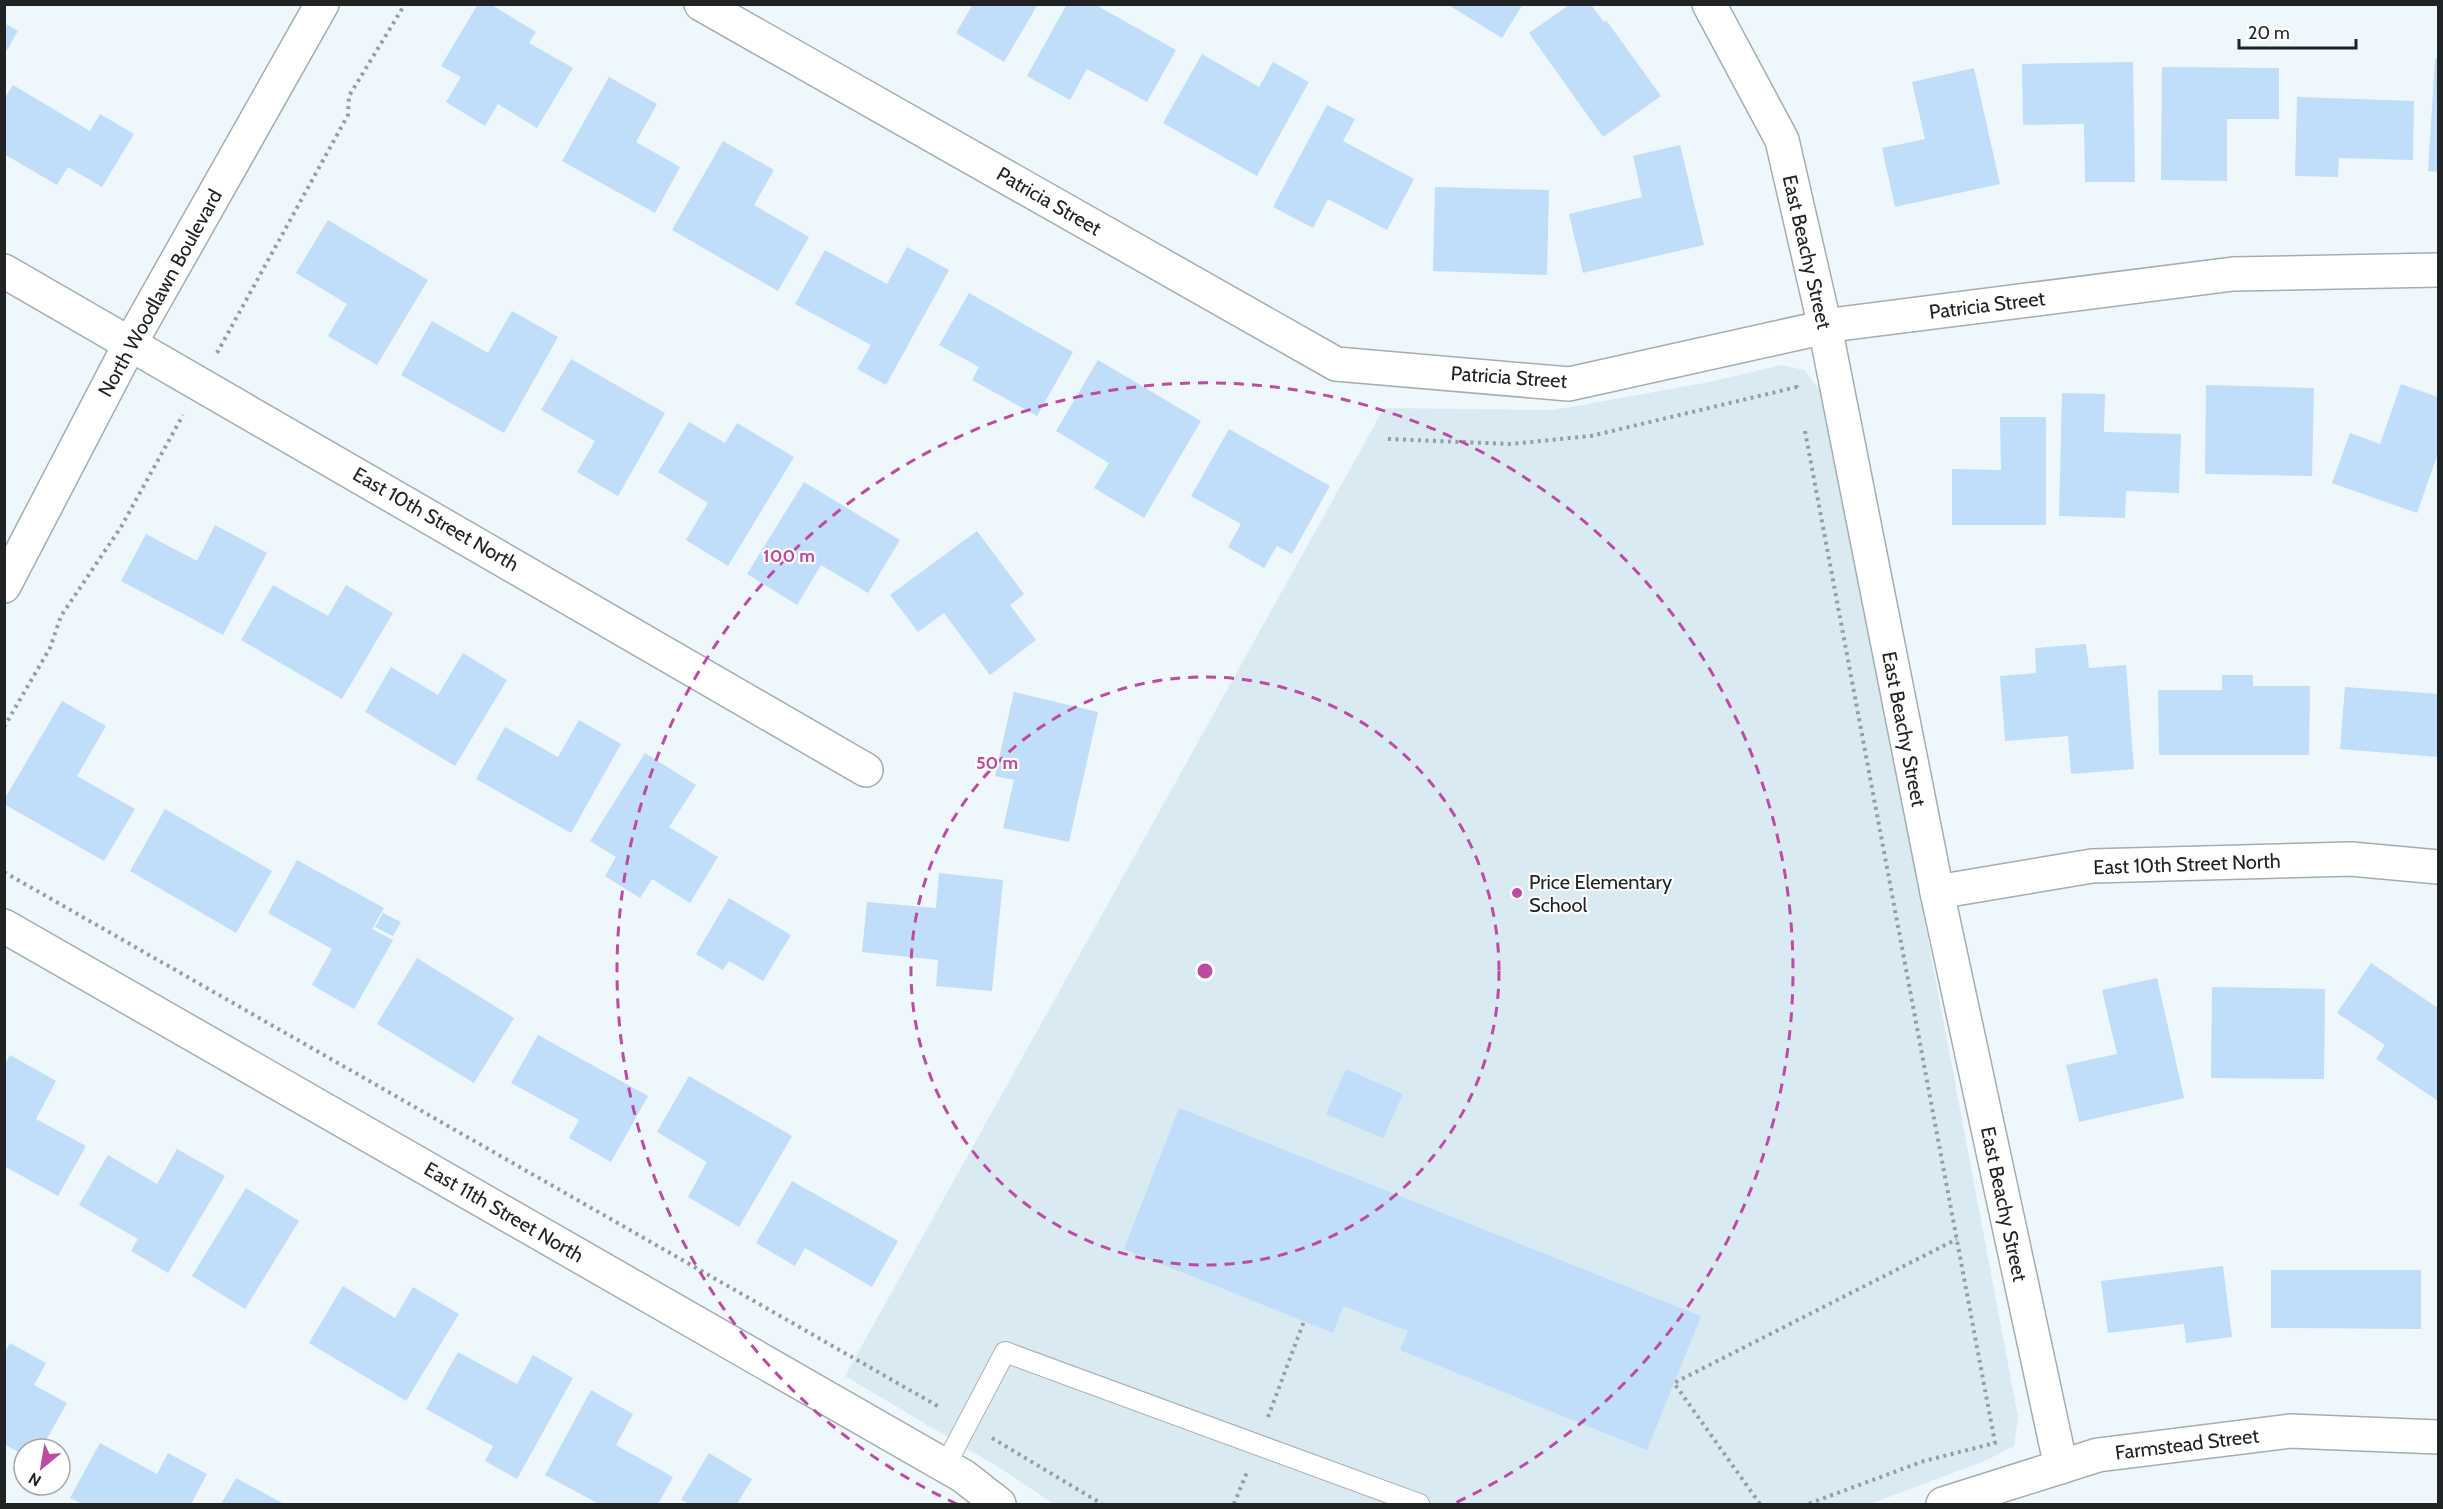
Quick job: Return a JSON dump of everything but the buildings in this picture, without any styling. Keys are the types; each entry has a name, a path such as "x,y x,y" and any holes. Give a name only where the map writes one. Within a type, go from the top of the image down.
{"street":[{"name":"North Woodlawn Boulevard","path":"4,586 131,342 322,4"},
{"name":"Patricia Street","path":"701,4 1336,364 1569,384 1825,327 2233,274 2439,270"},
{"name":"East Beachy Street","path":"1709,4 1782,140 1825,327 1936,892 2061,1467"},
{"name":"East 10th Street North","path":"4,271 131,342 866,770"},
{"name":"East 10th Street North","path":"1936,892 2092,866 2351,858 2439,867"},
{"name":"East 11th Street North","path":"4,926 963,1476 999,1504"},
{"name":"Farmstead Street","path":"1943,1504 2098,1455 2290,1431 2439,1437"}],"lane":[{"path":"945,1466 1005,1352 1419,1504"}],"path":[{"path":"1388,439 1510,444 1580,437 1797,387 1799,399"},
{"path":"1803,422 1995,1443 1924,1461 1808,1504"},
{"path":"4,872 967,1424 1102,1504"},
{"path":"1760,1504 1674,1383 1957,1239"},
{"path":"1234,1504 1304,1321"}],"shaded area":[{"name":"Price Elementary School","path":"1781,365 1804,370 1826,398 2018,1417 2014,1446 1987,1460 1870,1504 1054,1504 1000,1468 845,1376 1384,408 1553,410 1710,382"}],"place":[{"name":"Price Elementary School","path":"1517,893"}]}
